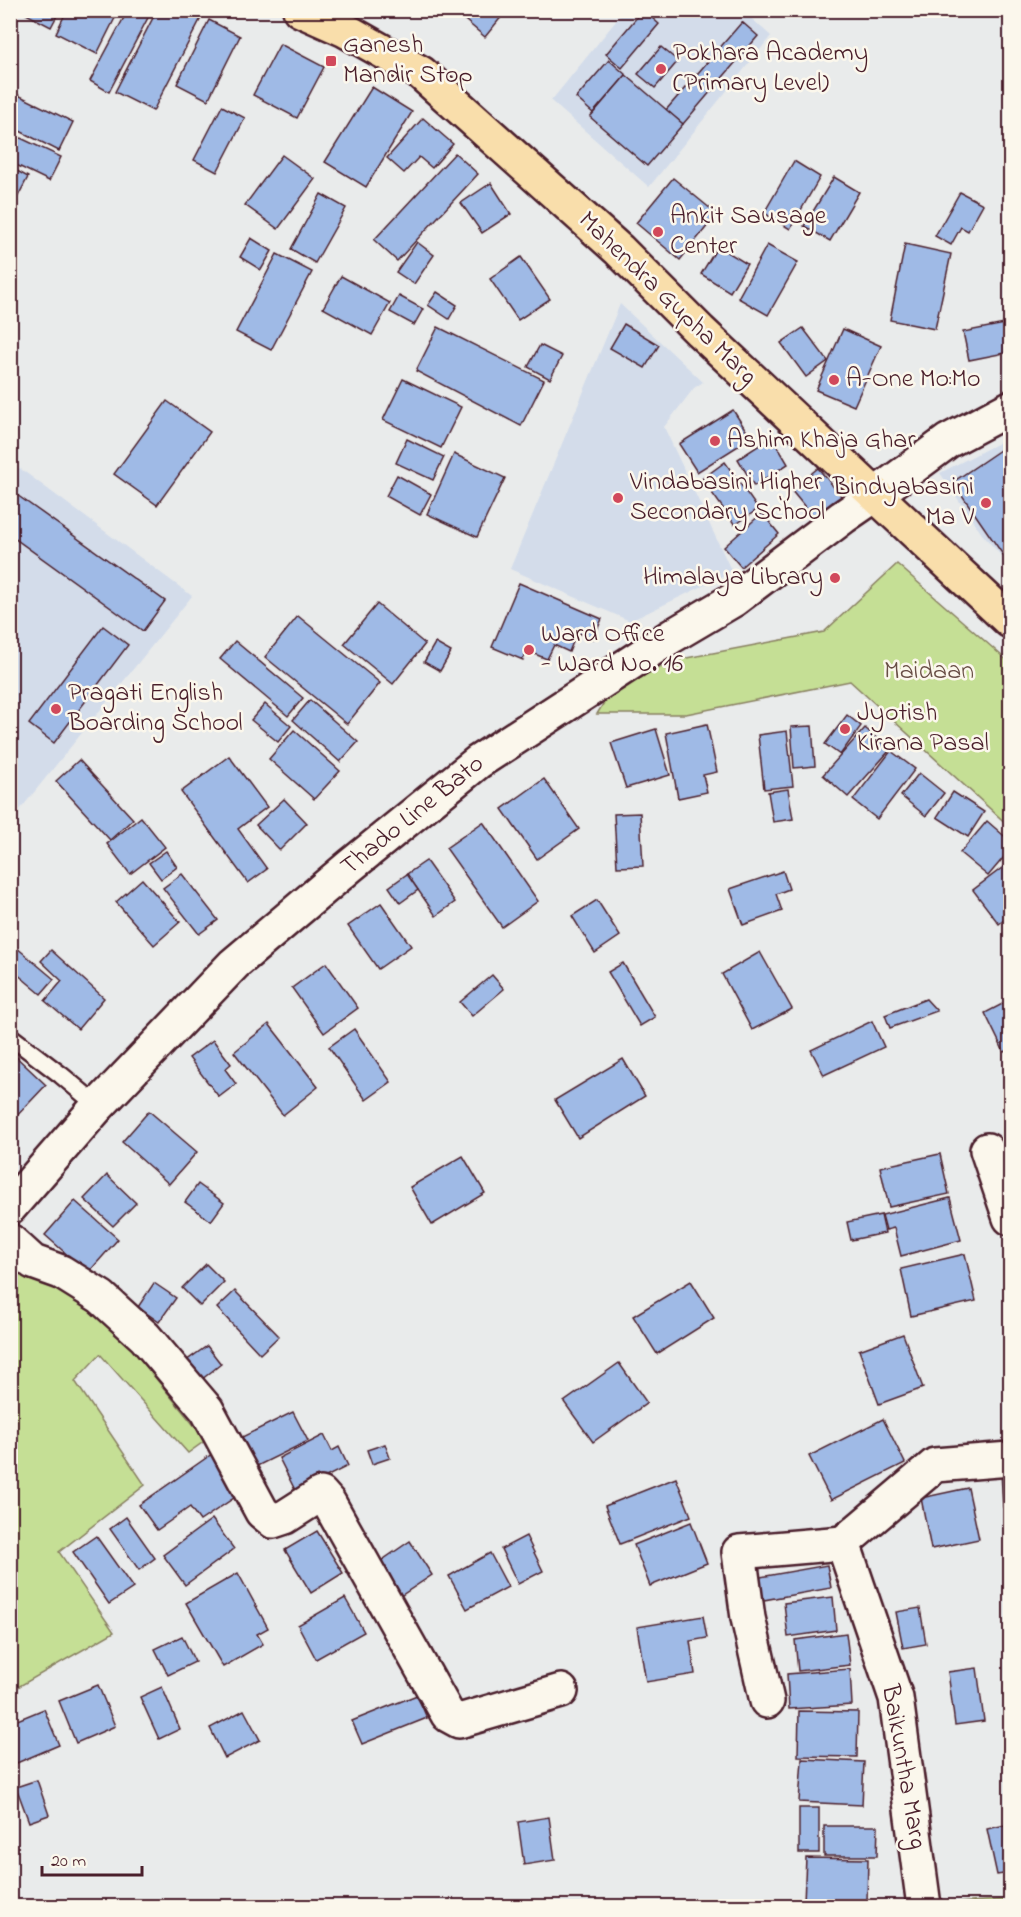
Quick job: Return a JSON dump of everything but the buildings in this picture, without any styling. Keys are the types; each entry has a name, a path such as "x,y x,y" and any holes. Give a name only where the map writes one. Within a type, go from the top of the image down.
{"main road":[{"name":"Mahendra Gupha Marg","path":"300,10 346,20 421,73 620,250 700,331 1011,621"}],"street":[{"name":"Thado Line Bato","path":"10,1207 98,1106 234,964 478,762 662,642 734,600 948,441 1011,408"},
{"path":"987,1150 1011,1218"},
{"path":"10,1240 33,1262 61,1272 101,1298 145,1337 207,1410 262,1512 268,1517 273,1521 285,1517 321,1494 329,1503 448,1715 459,1721 561,1691"},
{"path":"767,1701 748,1618 739,1552 843,1543 934,1465 1011,1459"},
{"name":"Baikuntha Marg","path":"843,1543 896,1698 924,1906"}],"lane":[{"path":"10,1036 98,1106"}],"shaded area":[{"name":"Pokhara Academy (Primary Level)","path":"624,11 743,11 771,36 649,187 551,101"},
{"name":"Vindabasini Higher Secondary School","path":"620,304 703,382 694,388 664,427 732,572 630,621 510,569"},
{"name":"Bindyabasini Ma V","path":"1010,437 1010,566 982,534 940,473"},
{"name":"Pragati English Boarding School","path":"10,461 192,596 11,821 10,821"}],"green space":[{"name":"Maidaan","path":"897,564 1010,663 1010,827 850,681 686,714 597,714 611,691 676,660 824,632"},
{"path":"11,1254 114,1327 206,1440 188,1453 100,1354 75,1381 145,1485 59,1552 114,1632 11,1691"},
{"path":"1010,1899 1010,1906 959,1906 958,1903"}],"place":[{"name":"Ganesh Mandir Stop","path":"331,61"},
{"name":"Pokhara Academy (Primary Level)","path":"661,69"},
{"name":"Ankit Sausage Center","path":"658,232"},
{"name":"A-One Mo:Mo","path":"834,380"},
{"name":"Ashim Khaja Ghar","path":"715,441"},
{"name":"Vindabasini Higher Secondary School","path":"618,498"},
{"name":"Bindyabasini Ma V","path":"986,503"},
{"name":"Himalaya Library","path":"835,578"},
{"name":"Ward Office - Ward No. 16","path":"529,650"},
{"name":"Pragati English Boarding School","path":"56,709"},
{"name":"Jyotish Kirana Pasal","path":"845,729"}]}
